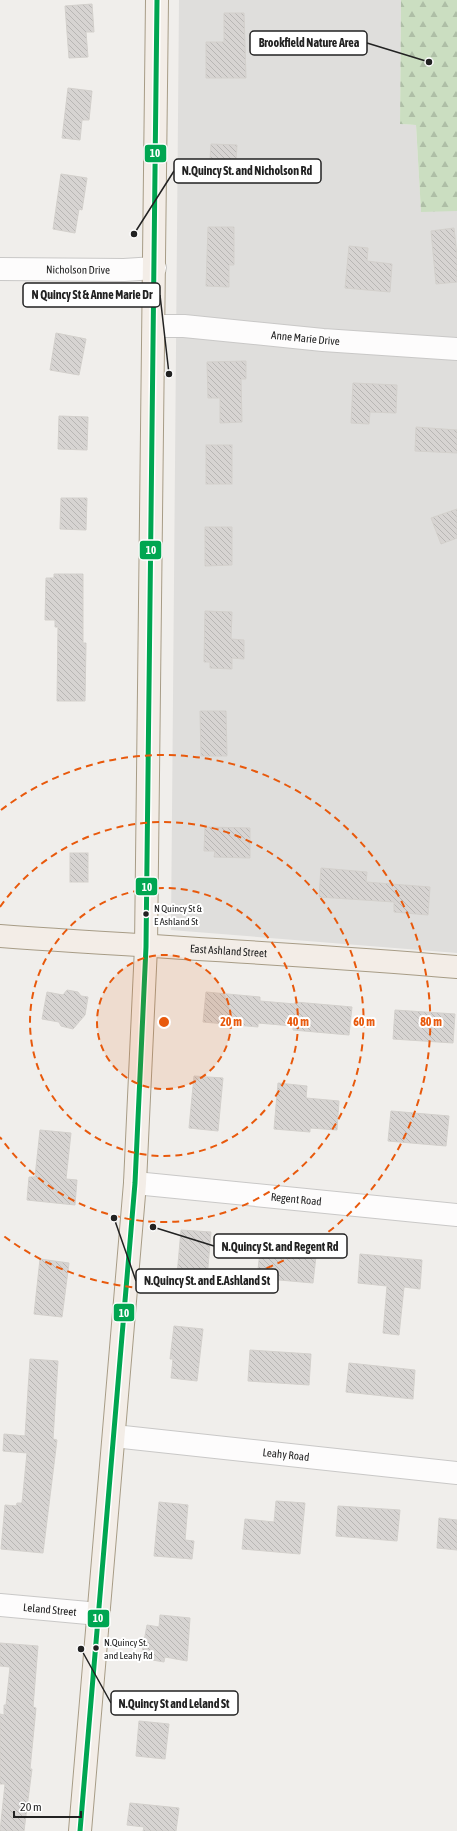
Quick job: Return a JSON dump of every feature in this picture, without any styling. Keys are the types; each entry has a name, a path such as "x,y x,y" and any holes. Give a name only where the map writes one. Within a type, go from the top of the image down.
{"main road":[{"path":"80,1831 135,1183 146,947 157,0"},
{"name":"East Ashland Street","path":"0,936 146,947 321,956 457,967"}],"street":[{"name":"Nicholson Drive","path":"0,268 124,270 155,268"},
{"name":"Anne Marie Drive","path":"154,326 184,326 323,340 457,349"},
{"name":"Regent Road","path":"135,1183 457,1215"},
{"name":"Leahy Road","path":"114,1436 457,1473"},
{"name":"Leland Street","path":"0,1605 99,1614"}],"shaded area":[{"path":"179,0 401,0 400,124 416,125 421,211 457,211 457,953 171,930"}],"green space":[{"path":"401,0 457,0 457,211 421,212 416,125 400,124"}],"building":[{"path":"92,4 94,32 86,32 88,57 69,58 65,6"},
{"path":"224,13 244,13 246,78 206,78 206,42 224,42"},
{"path":"68,88 92,91 89,120 82,120 80,140 62,138"},
{"path":"211,144 237,145 235,176 209,175"},
{"path":"61,174 87,178 82,210 79,209 75,233 53,229"},
{"path":"208,227 234,227 234,265 229,265 229,287 206,286"},
{"path":"454,228 457,256 457,282 436,284 431,231"},
{"path":"349,246 368,248 367,261 392,264 390,292 345,288"},
{"path":"56,333 86,339 79,375 50,370"},
{"path":"246,361 246,379 241,379 242,422 220,423 220,398 208,398 207,362"},
{"path":"353,383 397,385 396,413 370,412 369,424 351,423"},
{"path":"59,416 88,417 87,450 58,449"},
{"path":"416,427 457,430 457,453 415,451"},
{"path":"206,445 232,445 232,484 206,484"},
{"path":"61,498 87,498 86,530 60,529"},
{"path":"457,509 457,538 441,544 431,518"},
{"path":"205,527 232,527 232,565 205,566"},
{"path":"54,574 83,574 83,643 86,643 85,701 57,701 58,627 55,627 55,620 45,620 46,578 54,578"},
{"path":"205,611 232,612 231,639 244,640 244,659 232,658 232,669 210,668 210,662 204,662"},
{"path":"200,711 226,711 227,756 201,756"},
{"path":"205,827 250,828 250,858 214,857 215,851 204,851"},
{"path":"70,853 88,853 88,882 70,882"},
{"path":"321,868 367,872 366,882 430,887 428,915 394,912 394,902 319,897"},
{"path":"67,990 78,992 81,996 88,997 85,1015 73,1029 61,1026 59,1022 42,1019 47,992 63,995"},
{"path":"206,992 260,997 260,1001 295,1004 295,1002 352,1007 349,1035 293,1030 293,1026 258,1023 258,1027 203,1022"},
{"path":"395,1010 455,1014 453,1043 393,1039"},
{"path":"194,1076 223,1078 218,1131 189,1128"},
{"path":"278,1083 307,1086 306,1098 339,1101 337,1130 310,1128 310,1132 274,1129"},
{"path":"391,1111 449,1116 446,1146 388,1141"},
{"path":"40,1130 71,1133 66,1179 77,1180 75,1205 27,1200 29,1177 35,1177"},
{"path":"181,1230 211,1232 206,1290 176,1287"},
{"path":"261,1243 283,1246 282,1253 316,1256 313,1283 257,1278"},
{"path":"360,1254 422,1260 420,1289 404,1287 399,1335 383,1333 387,1286 358,1283"},
{"path":"40,1259 69,1263 62,1317 34,1314"},
{"path":"174,1326 203,1329 197,1381 171,1378 173,1359 170,1359"},
{"path":"250,1350 311,1354 309,1385 248,1381"},
{"path":"30,1359 58,1361 53,1439 57,1440 43,1553 1,1549 5,1505 16,1506 17,1503 22,1503 27,1453 3,1451 4,1434 25,1436"},
{"path":"349,1363 415,1370 413,1399 346,1392"},
{"path":"276,1501 305,1503 300,1554 242,1549 245,1519 274,1522"},
{"path":"159,1502 188,1505 185,1540 194,1541 192,1559 154,1556"},
{"path":"338,1506 400,1510 397,1541 336,1536"},
{"path":"439,1518 457,1520 457,1550 437,1548"},
{"path":"160,1615 190,1618 187,1661 165,1657 164,1662 141,1658 147,1625 159,1627"},
{"path":"0,1643 38,1646 33,1707 36,1708 30,1769 32,1769 24,1831 0,1831 5,1784 0,1784 0,1714 4,1715 4,1705 6,1705 10,1667 0,1666"},
{"path":"139,1721 169,1724 165,1759 136,1756"},
{"path":"130,1803 179,1808 176,1831 143,1831 144,1827 127,1825"}],"transit line":[{"name":"10","path":"80,1831 135,1183 146,947 157,0"}],"place":[{"name":"Brookfield Nature Area","path":"429,62"},
{"name":"N.Quincy St. and Nicholson Rd","path":"134,234"},
{"name":"N Quincy St & Anne Marie Dr","path":"169,374"},
{"name":"N Quincy St & E Ashland St","path":"146,914"},
{"name":"N.Quincy St. and E.Ashland St","path":"114,1218"},
{"name":"N.Quincy St. and Regent Rd","path":"153,1227"},
{"name":"N.Quincy St. and Leahy Rd","path":"96,1648"},
{"name":"N.Quincy St and Leland St","path":"81,1649"}]}
